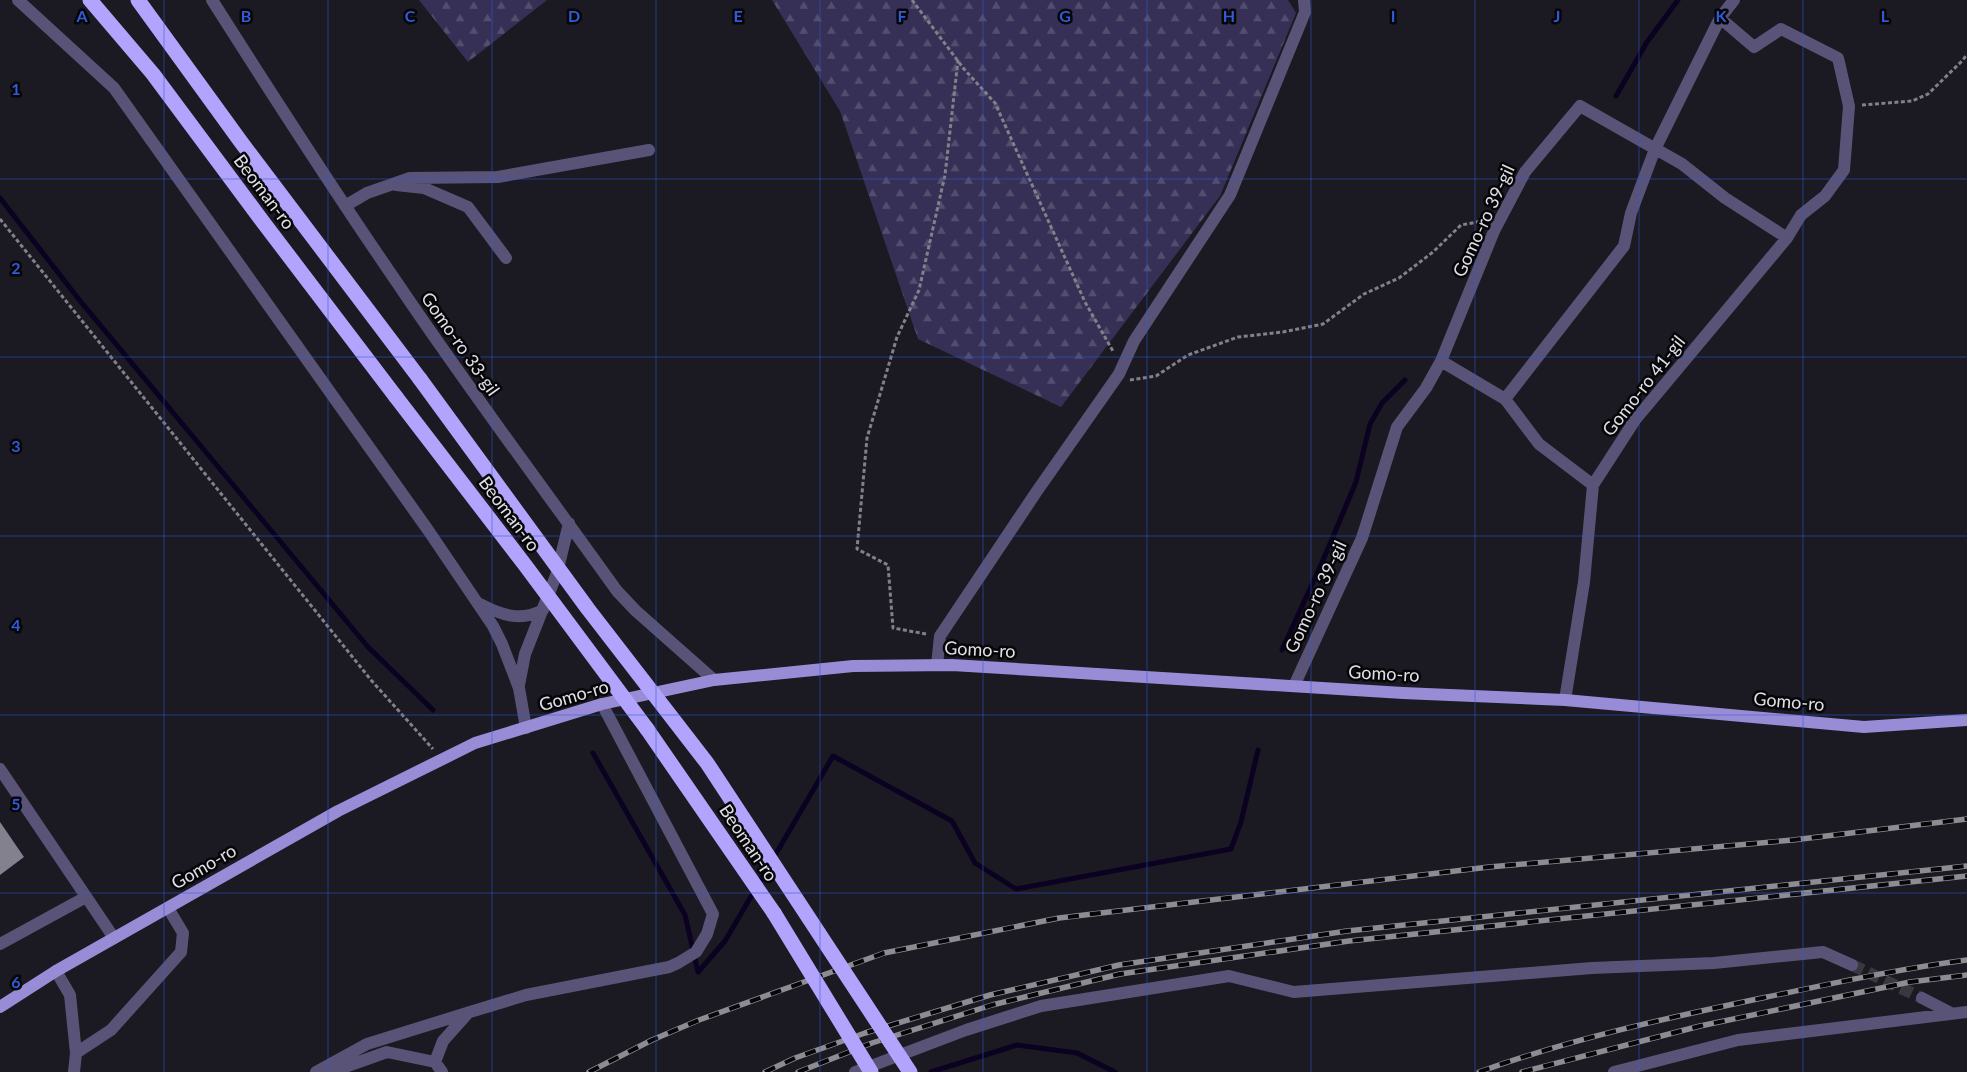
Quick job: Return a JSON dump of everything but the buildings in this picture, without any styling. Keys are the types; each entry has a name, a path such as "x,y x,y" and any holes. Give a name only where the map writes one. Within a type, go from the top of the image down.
{"highway":[{"name":"Beoman-ro","path":"90,0 153,74 262,222 525,565 658,745 774,913 871,1072"},
{"name":"Beoman-ro","path":"138,0 241,142 420,379 468,448 582,601 707,763 910,1072"}],"main road":[{"name":"Gomo-ro","path":"0,1006 56,971 338,811 475,743 602,704 714,680 853,666 937,665 1565,700 1864,727 1967,720"}],"street":[{"path":"18,0 114,88 428,530 493,626 502,644 519,688 526,728"},
{"name":"Gomo-ro 33-gil","path":"212,0 345,206 484,407 617,591 636,611 714,680"},
{"path":"937,665 940,636 1122,368 1134,341 1230,195 1305,12 1304,0"},
{"path":"1505,399 1624,246 1631,213 1655,149 1720,18 1734,0"},
{"path":"1720,18 1754,47 1780,29 1838,58 1849,106"},
{"name":"Gomo-ro 39-gil","path":"1294,686 1362,538 1397,427 1426,388 1441,361 1494,231 1525,172 1580,106 1655,149"},
{"name":"Gomo-ro 41-gil","path":"1565,700 1584,582 1593,484 1635,420 1788,238 1801,214 1824,196 1844,170 1849,106"},
{"path":"1655,149 1682,164 1725,198 1788,238"},
{"path":"345,206 367,193 410,178 498,177 649,150"},
{"path":"390,185 424,188 468,207 506,258"},
{"path":"1441,361 1505,399 1539,444 1593,484"},
{"path":"519,688 525,654 557,573 568,523"},
{"path":"478,603 498,613 516,617 534,615 543,610"},
{"path":"316,1072 367,1044 526,995 669,966 696,952 707,934 713,914 602,704"},
{"path":"0,769 114,938"},
{"path":"0,944 86,897"},
{"path":"76,1053 110,1030 181,952 183,933 168,908"},
{"path":"855,1072 966,1030 1041,1006 1229,976 1294,992 1592,968 1714,963 1823,952 1852,965"},
{"path":"56,971 70,995 76,1053 74,1072"},
{"path":"1922,998 1951,1013"},
{"path":"331,1072 387,1052 438,1067 443,1041 470,1012"},
{"path":"1614,1072 1738,1040 1967,1012"}],"path":[{"path":"912,0 995,104 1086,302 1122,368 1124,381 1156,376 1188,356 1238,337 1282,332 1323,324 1364,294 1399,278 1433,252 1461,225 1483,221 1494,231"},
{"path":"1849,106 1912,101 1928,94 1967,54"},
{"path":"940,636 893,628 888,566 857,549 866,438 897,337 919,290 945,175 958,60"},
{"path":"1963,60 1967,64"},
{"path":"0,219 371,680 442,760"}],"green space":[{"path":"419,0 547,0 468,62"},
{"path":"772,0 1288,0 1296,13 1220,196 1061,407 918,339 840,111"}],"waterway":[{"path":"1616,96 1647,42 1678,0"},
{"path":"0,198 81,302 368,647 433,710"},
{"path":"1282,650 1356,482 1370,424 1382,403 1405,380"},
{"path":"698,972 725,941 833,756 952,821 975,863 1016,889 1231,849 1241,822 1258,750"},
{"path":"593,753 685,915 698,972"},
{"path":"931,1072 1017,1045 1077,1053 1115,1072"}],"tunnel":[{"path":"1852,965 1922,998"}],"railway":[{"path":"589,1072 652,1040 699,1020 884,953 1059,918 1489,867 1793,840 1967,819"},
{"path":"765,1072 795,1058 865,1033 990,995 1119,965 1347,931 1967,866"},
{"path":"798,1072 872,1043 992,1005 1120,974 1349,941 1967,876"},
{"path":"1479,1072 1583,1039 1655,1022 1864,977 1967,960"},
{"path":"1522,1072 1700,1026 1910,982 1967,975"}]}
